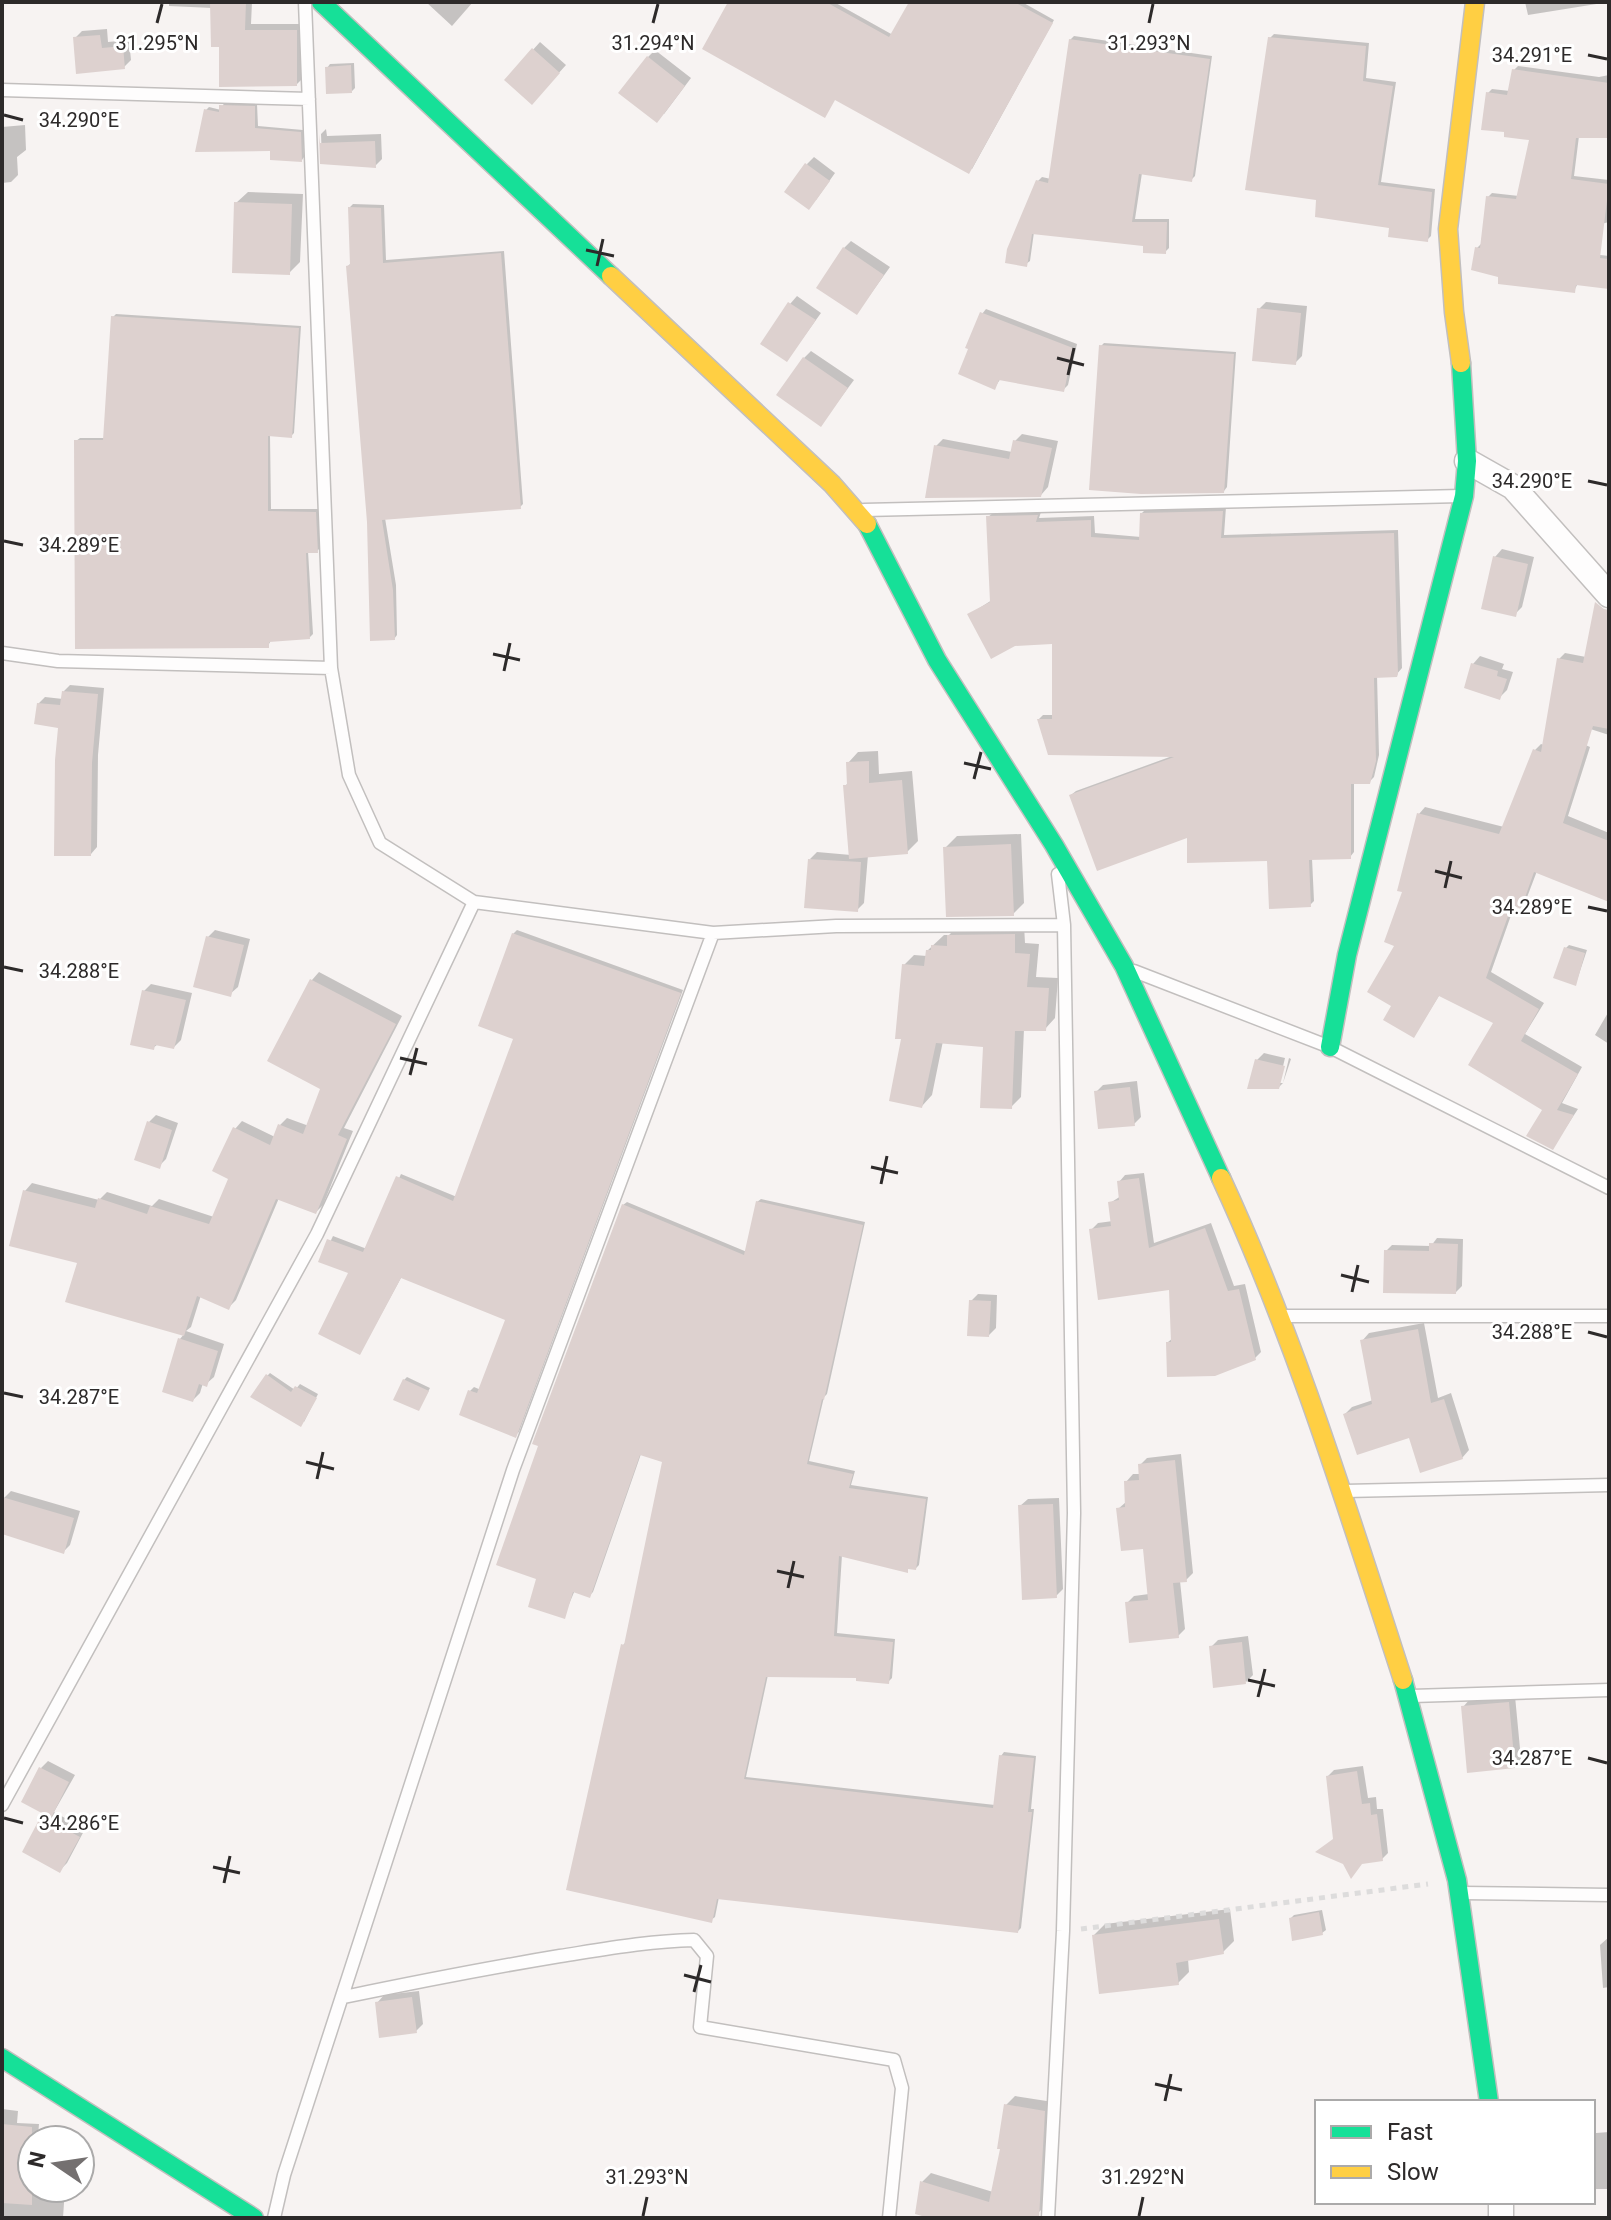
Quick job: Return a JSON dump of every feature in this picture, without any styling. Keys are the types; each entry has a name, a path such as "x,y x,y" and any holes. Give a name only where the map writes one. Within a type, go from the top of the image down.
{"street":[{"path":"321,2 832,484 870,527 937,660 1054,845 1124,966 1249,1238 1315,1409 1409,1697 1458,1887 1489,2100"},
{"path":"1330,1047 1347,955 1464,496 1467,461 1463,375 1454,312 1448,229 1475,2"},
{"path":"1467,461 1513,487 1609,595"},
{"path":"2,2058 225,2209 254,2218"}],"lane":[{"path":"305,2 331,668 349,775 380,843 474,902 713,933 836,926 1064,925"},
{"path":"2,90 309,99"},
{"path":"855,510 1464,496"},
{"path":"2,653 58,661 331,668"},
{"path":"1048,2218 1063,1931 1074,1513 1064,925 1054,845"},
{"path":"2,1805 317,1234 474,902"},
{"path":"274,2218 284,2175 513,1470 713,933"},
{"path":"1124,966 1330,1047 1609,1188"},
{"path":"1279,1316 1609,1316"},
{"path":"1342,1491 1609,1485"},
{"path":"1409,1697 1609,1690"},
{"path":"1458,1887 1609,1895"},
{"path":"344,1997 479,1969 662,1941 694,1940 707,1956 700,2027 894,2060 902,2088 889,2218"}],"path":[{"path":"1063,1931 1458,1887"}],"building":[{"path":"210,2 246,2 245,30 297,30 297,86 219,87 219,47 211,47"},
{"path":"728,2 826,2 889,37 909,2 1014,2 1053,23 969,174 835,100 825,118 702,49"},
{"path":"100,35 102,48 123,46 125,69 76,74 73,37"},
{"path":"1268,37 1366,46 1363,81 1393,86 1378,185 1432,192 1428,242 1388,237 1389,228 1315,217 1316,200 1245,190"},
{"path":"1069,39 1210,59 1192,182 1139,174 1132,222 1167,222 1166,254 1143,253 1143,246 1032,234 1027,267 1005,263 1007,249 1036,180 1048,183"},
{"path":"532,48 560,73 532,105 504,80"},
{"path":"647,56 685,86 657,123 618,93"},
{"path":"351,65 352,93 326,94 325,67"},
{"path":"1512,69 1609,83 1609,138 1576,138 1571,179 1609,184 1600,258 1609,259 1609,289 1576,285 1575,293 1498,284 1498,277 1471,270 1475,247 1480,248 1486,196 1516,199 1529,140 1504,137 1504,132 1481,130 1486,92 1507,95"},
{"path":"219,105 255,106 255,128 301,132 302,162 270,160 270,151 195,152 204,109 219,112"},
{"path":"319,134 320,143 375,141 376,168 320,164"},
{"path":"805,163 830,181 809,210 784,192"},
{"path":"234,202 292,204 290,275 232,273"},
{"path":"348,207 381,208 383,263 501,253 521,509 382,520 393,590 395,640 370,641 367,522 346,266 350,265"},
{"path":"843,247 884,275 857,315 816,288"},
{"path":"788,302 816,320 787,362 760,344"},
{"path":"1257,308 1301,313 1296,365 1252,361"},
{"path":"980,312 1073,348 1064,392 999,380 995,390 958,374"},
{"path":"111,316 299,328 292,438 268,436 268,511 316,512 318,553 306,553 310,639 269,642 269,648 75,649 74,440 103,440"},
{"path":"1099,345 1234,354 1224,493 1141,494 1089,490"},
{"path":"803,357 848,388 821,427 776,395"},
{"path":"1013,440 1052,448 1041,497 925,498 934,445 1009,459"},
{"path":"1223,511 1221,538 1394,533 1398,674 1397,677 1374,678 1376,761 1370,784 1351,784 1351,859 1309,860 1311,907 1269,909 1267,861 1187,863 1187,838 1097,871 1069,795 1174,757 1048,755 1037,719 1052,719 1052,644 1015,646 991,659 967,614 990,602 986,516 1038,515 1036,522 1091,520 1091,537 1139,540 1140,513"},
{"path":"1493,556 1528,564 1516,617 1481,609"},
{"path":"1595,602 1609,610 1609,729 1593,726 1563,823 1609,841 1609,902 1534,872 1521,909 1512,905 1486,978 1539,1009 1521,1041 1578,1074 1557,1110 1574,1115 1553,1150 1526,1136 1542,1110 1468,1065 1493,1023 1439,996 1414,1038 1383,1020 1391,1006 1367,992 1394,946 1384,942 1402,892 1397,891 1417,813 1499,834 1533,749 1541,752 1557,658 1583,663"},
{"path":"1471,663 1498,671 1497,676 1507,679 1500,700 1464,688"},
{"path":"62,691 98,694 92,763 91,856 54,856 58,728 34,724 37,703 60,705"},
{"path":"869,761 869,783 902,780 908,854 849,859 843,785 847,785 846,762"},
{"path":"1011,844 1014,916 946,917 943,847"},
{"path":"808,859 861,862 858,912 804,908"},
{"path":"512,933 681,993 516,1438 459,1415 468,1390 477,1393 505,1320 401,1278 360,1355 318,1334 348,1273 318,1262 327,1239 363,1252 396,1176 453,1201 513,1039 478,1026"},
{"path":"1015,934 1015,953 1030,954 1027,987 1049,988 1046,1031 1015,1031 1012,1109 980,1108 983,1047 936,1043 922,1108 889,1101 901,1039 895,1039 902,964 924,966 926,950 931,950 931,945 947,946 947,935"},
{"path":"206,936 244,945 231,997 193,987"},
{"path":"1564,947 1585,953 1576,986 1553,978"},
{"path":"310,979 396,1024 338,1135 347,1139 316,1214 276,1199 229,1310 197,1296 184,1336 65,1302 77,1263 9,1246 23,1190 95,1208 98,1198 147,1214 150,1206 209,1224 228,1179 212,1171 233,1127 270,1145 278,1124 303,1134 320,1089 267,1061"},
{"path":"142,990 186,1000 174,1049 155,1045 154,1050 130,1045"},
{"path":"1255,1059 1285,1066 1279,1089 1247,1089"},
{"path":"1130,1087 1135,1126 1098,1129 1094,1091"},
{"path":"147,1121 172,1130 160,1169 134,1160"},
{"path":"1139,1178 1149,1248 1205,1228 1228,1291 1239,1289 1256,1360 1215,1376 1167,1377 1166,1342 1171,1342 1169,1290 1098,1300 1089,1229 1111,1226 1108,1202 1119,1200 1117,1181"},
{"path":"756,1201 863,1225 807,1464 853,1474 849,1488 926,1499 916,1570 908,1569 908,1573 839,1556 834,1636 893,1642 889,1684 856,1681 856,1678 766,1677 744,1779 993,1808 999,1755 1034,1758 1028,1812 1032,1812 1018,1933 717,1899 712,1923 566,1890 621,1644 624,1645 662,1462 640,1455 590,1598 573,1592 565,1619 528,1607 536,1579 496,1565 538,1446 532,1444 622,1204 744,1255"},
{"path":"1429,1243 1458,1244 1456,1294 1383,1293 1384,1250 1429,1251"},
{"path":"969,1300 991,1301 989,1337 967,1336"},
{"path":"1418,1329 1431,1403 1444,1399 1463,1459 1420,1473 1409,1438 1357,1455 1343,1414 1372,1404 1360,1340"},
{"path":"178,1338 218,1351 207,1387 199,1384 193,1402 162,1392"},
{"path":"266,1374 291,1392 295,1386 317,1398 301,1427 250,1397"},
{"path":"403,1379 429,1391 419,1411 393,1400"},
{"path":"1175,1460 1187,1582 1173,1583 1179,1638 1129,1643 1125,1602 1148,1600 1143,1549 1121,1551 1116,1508 1125,1507 1124,1481 1139,1480 1138,1464"},
{"path":"2,1497 74,1518 64,1554 2,1534"},
{"path":"1053,1504 1057,1598 1022,1600 1018,1505"},
{"path":"1242,1642 1246,1684 1213,1688 1209,1646"},
{"path":"1509,1702 1515,1768 1467,1773 1461,1706"},
{"path":"39,1767 69,1782 51,1818 21,1802"},
{"path":"1357,1771 1362,1804 1370,1803 1371,1815 1377,1814 1383,1861 1362,1864 1351,1879 1343,1864 1315,1852 1333,1839 1326,1776"},
{"path":"41,1816 80,1837 60,1873 22,1852"},
{"path":"1319,1912 1323,1935 1292,1941 1289,1918"},
{"path":"1219,1919 1224,1954 1176,1963 1179,1985 1099,1994 1092,1935"},
{"path":"412,1997 417,2033 379,2038 375,2002"},
{"path":"1004,2104 1045,2111 1039,2218 929,2218 915,2214 920,2181 989,2202 1000,2149 997,2149"},
{"path":"2,2124 16,2125 16,2204 2,2203"}],"traffic: fast":[{"path":"321,2 611,276"},
{"path":"1330,1047 1347,955 1464,496 1467,461 1461,363"},
{"path":"867,524 937,660 1054,845 1124,966 1221,1178"},
{"path":"1403,1680 1457,1880 1489,2100"},
{"path":"2,2058 254,2218"}],"traffic: slow":[{"path":"1461,363 1448,229 1475,2"},
{"path":"611,276 832,484 867,524"},
{"path":"1221,1178 1297,1363 1403,1680"}]}
